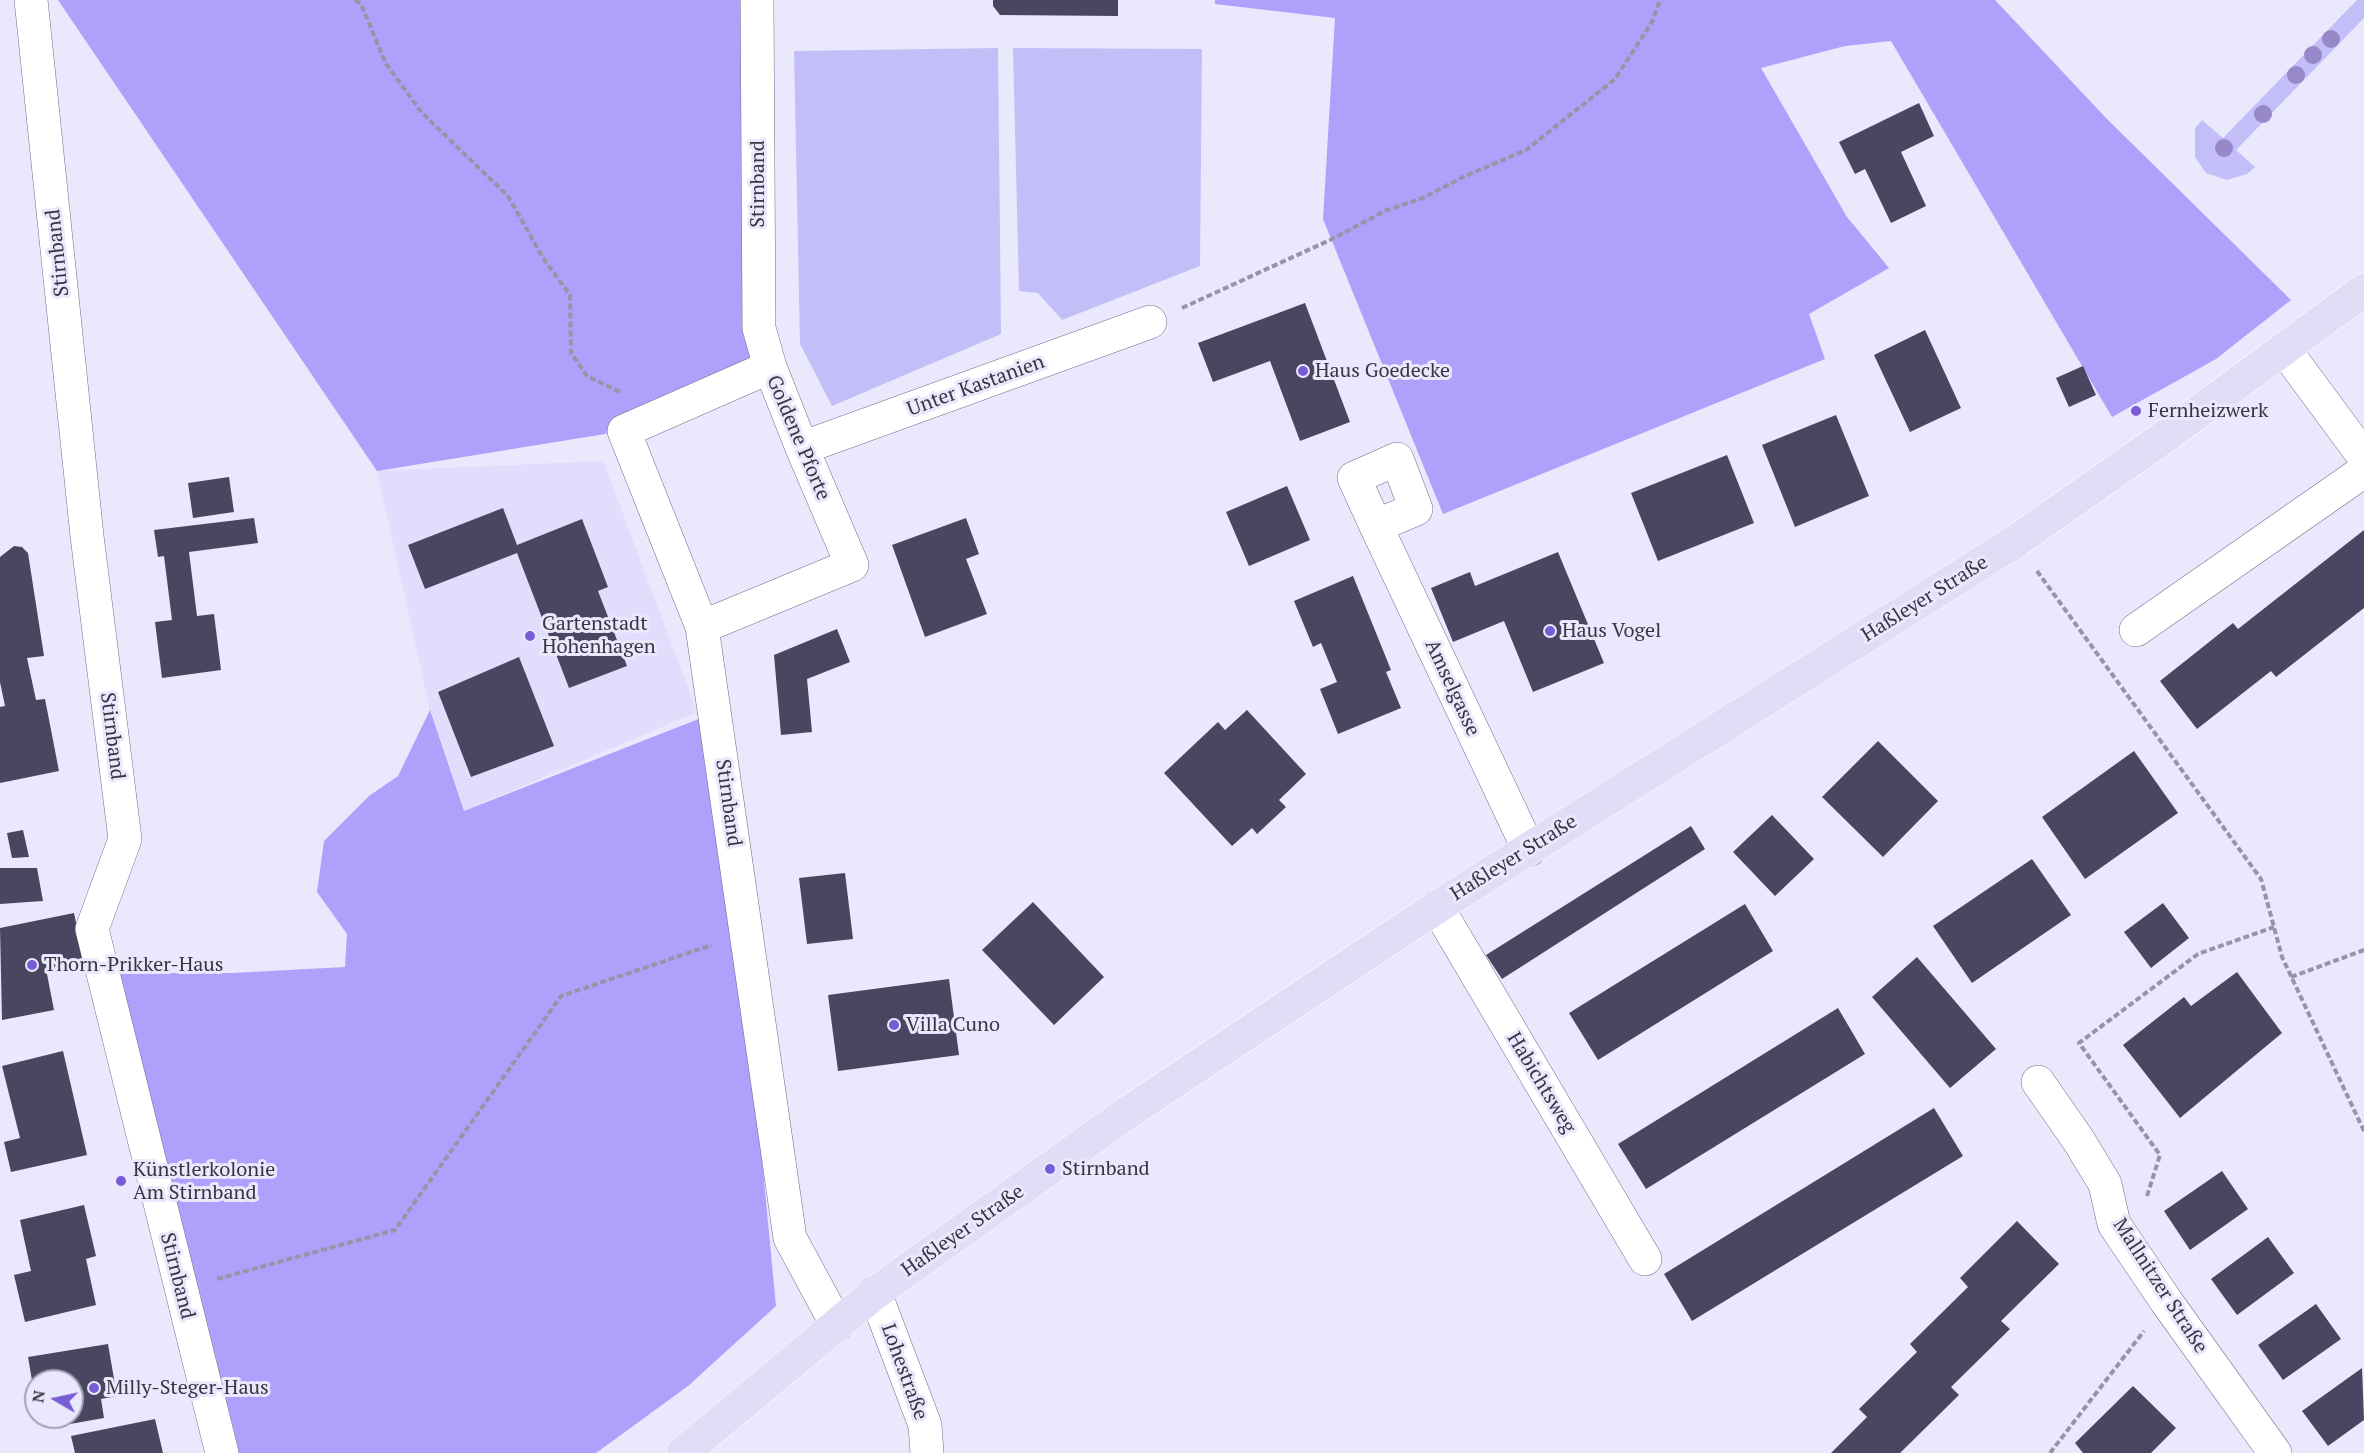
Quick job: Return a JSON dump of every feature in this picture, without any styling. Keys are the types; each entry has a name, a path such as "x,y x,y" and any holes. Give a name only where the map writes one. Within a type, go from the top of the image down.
{"main road":[{"name":"Haßleyer Straße","path":"683,1453 875,1293 1130,1112 1437,907 2016,541 2285,350 2364,290"}],"street":[{"name":"Stirnband","path":"31,0 86,524 125,839 92,929 222,1453"},
{"name":"Stirnband","path":"758,0 759,328 770,367"},
{"name":"Unter Kastanien","path":"802,448 1150,322"},
{"path":"2285,350 2364,457"},
{"name":"Goldene Pforte","path":"624,431 770,367 852,564 702,627"},
{"path":"624,431 702,627"},
{"path":"2136,630 2364,471"},
{"name":"Amselgasse","path":"1376,526 1529,850"},
{"name":"Stirnband","path":"702,627 790,1238 837,1325"},
{"name":"Habichtsweg","path":"1437,907 1645,1259"},
{"name":"Mallnitzer Straße","path":"2038,1082 2079,1141 2105,1184 2115,1224 2166,1301 2275,1453"},
{"name":"Lohestraße","path":"875,1293 925,1425 927,1453"}],"path":[{"path":"354,0 361,4 386,64 422,113 508,196 543,258 570,295 572,353 587,376 632,398 624,431"},
{"path":"1150,322 1330,240 1387,210 1423,198 1463,177 1526,150 1615,79 1652,22 1660,0"},
{"path":"2016,541 2261,879 2282,957 2364,1131"},
{"path":"2123,1236 2138,1222 2160,1155 2079,1043 2198,954 2274,927"},
{"path":"180,1288 395,1230 561,996 747,934"},
{"path":"2291,977 2364,950"},
{"path":"2050,1453 2166,1301"}],"shaded area":[{"path":"58,0 756,0 765,358 605,434 377,471"},
{"path":"1215,0 1995,0 2107,119 2291,300 2216,359 2112,417 1891,41 1845,46 1761,68 1847,217 1889,268 1809,314 1825,359 1443,514 1323,219 1335,18 1215,4"},
{"path":"2357,0 2364,0 2364,18 2236,150 2255,167 2247,174 2227,180 2206,173 2195,157 2195,128 2202,120 2223,138"},
{"path":"998,48 1001,334 832,406 800,344 794,51"},
{"path":"1013,48 1202,49 1200,266 1062,320 1038,293 1019,291"},
{"path":"603,461 697,712 464,811 430,710 377,471"},
{"path":"430,710 464,811 719,711 776,1306 688,1386 596,1453 222,1453 102,973 232,973 345,967 347,934 317,892 324,841 369,796 398,776"}],"building":[{"path":"993,0 1118,0 1118,16 1000,15 993,6"},
{"path":"1919,103 1934,136 1901,152 1926,206 1891,223 1865,169 1855,174 1839,142"},
{"name":"Haus Goedecke","path":"1305,303 1350,422 1300,441 1270,361 1213,382 1198,343"},
{"path":"1925,330 1961,408 1910,432 1874,355"},
{"path":"2083,366 2096,395 2069,407 2056,378"},
{"path":"1836,415 1869,496 1795,527 1762,445"},
{"path":"1727,455 1754,523 1658,561 1631,493"},
{"path":"229,477 234,512 193,518 188,483"},
{"path":"1287,486 1310,540 1249,566 1226,512"},
{"path":"503,508 517,545 582,519 608,587 598,591 627,666 569,688 517,553 425,589 408,545"},
{"path":"254,518 258,543 189,552 197,616 214,614 221,670 162,678 155,622 172,620 164,556 158,557 154,530"},
{"path":"966,518 979,554 966,559 987,614 925,637 892,545"},
{"path":"2364,530 2364,608 2276,677 2271,671 2197,729 2160,681 2233,623 2238,629"},
{"path":"14,546 22,547 28,553 44,656 27,658 36,700 45,699 59,771 0,783 0,707 5,706 0,682 0,557"},
{"name":"Haus Vogel","path":"1558,552 1604,663 1533,692 1504,621 1453,642 1431,588 1470,572 1475,586"},
{"path":"1353,576 1391,670 1386,672 1401,708 1338,734 1320,689 1337,682 1321,643 1313,647 1294,601"},
{"path":"837,629 850,662 807,679 812,732 781,735 774,655"},
{"path":"519,657 554,746 471,777 438,692"},
{"path":"1247,710 1306,774 1279,800 1286,807 1257,834 1252,828 1232,846 1164,773 1218,722 1225,730"},
{"path":"1878,741 1938,801 1883,857 1822,797"},
{"path":"2134,751 2178,813 2085,879 2042,817"},
{"path":"1772,815 1814,859 1775,896 1733,852"},
{"path":"1691,826 1705,849 1502,979 1486,955"},
{"path":"23,830 29,857 12,858 7,833"},
{"path":"2032,859 2071,915 1972,983 1933,926"},
{"path":"0,868 37,868 43,901 0,904"},
{"path":"845,873 853,939 807,944 799,878"},
{"path":"1033,902 1104,977 1054,1025 982,950"},
{"path":"2163,903 2189,938 2151,968 2124,932"},
{"path":"1745,904 1773,951 1598,1060 1569,1013"},
{"name":"Thorn-Prikker-Haus","path":"74,913 84,961 46,969 54,1010 2,1020 0,928"},
{"path":"1917,957 1996,1049 1950,1088 1872,997"},
{"path":"2237,972 2282,1033 2180,1118 2123,1045 2184,997 2191,1006"},
{"name":"Villa Cuno","path":"949,979 959,1055 838,1071 828,995"},
{"path":"1838,1008 1865,1054 1646,1189 1618,1144"},
{"path":"63,1051 87,1155 11,1172 4,1142 20,1138 2,1066"},
{"path":"1934,1108 1963,1156 1692,1321 1664,1274"},
{"path":"2222,1171 2248,1209 2190,1250 2164,1211"},
{"path":"84,1205 96,1256 86,1259 96,1305 25,1322 14,1275 31,1271 20,1220"},
{"path":"2017,1221 2059,1264 2001,1321 2010,1329 1951,1387 1959,1395 1900,1453 1831,1453 1867,1417 1859,1409 1917,1352 1910,1344 1968,1287 1960,1278"},
{"path":"2268,1237 2294,1273 2237,1315 2211,1279"},
{"path":"2316,1304 2341,1339 2283,1380 2258,1345"},
{"name":"Milly-Steger-Haus","path":"108,1344 117,1396 101,1399 104,1418 84,1422 84,1369 30,1369 28,1357"},
{"path":"2362,1368 2364,1420 2328,1446 2302,1411"},
{"path":"2133,1386 2176,1428 2151,1453 2083,1453 2075,1443"},
{"path":"155,1419 163,1453 75,1453 71,1436"}],"place":[{"name":"Haus Goedecke","path":"1303,371"},
{"name":"Fernheizwerk","path":"2136,411"},
{"name":"Haus Vogel","path":"1550,631"},
{"name":"Gartenstadt Hohenhagen","path":"530,636"},
{"name":"Thorn-Prikker-Haus","path":"32,965"},
{"name":"Villa Cuno","path":"894,1025"},
{"name":"Stirnband","path":"1050,1169"},
{"name":"Künstlerkolonie Am Stirnband","path":"121,1181"},
{"name":"Milly-Steger-Haus","path":"94,1388"}]}
